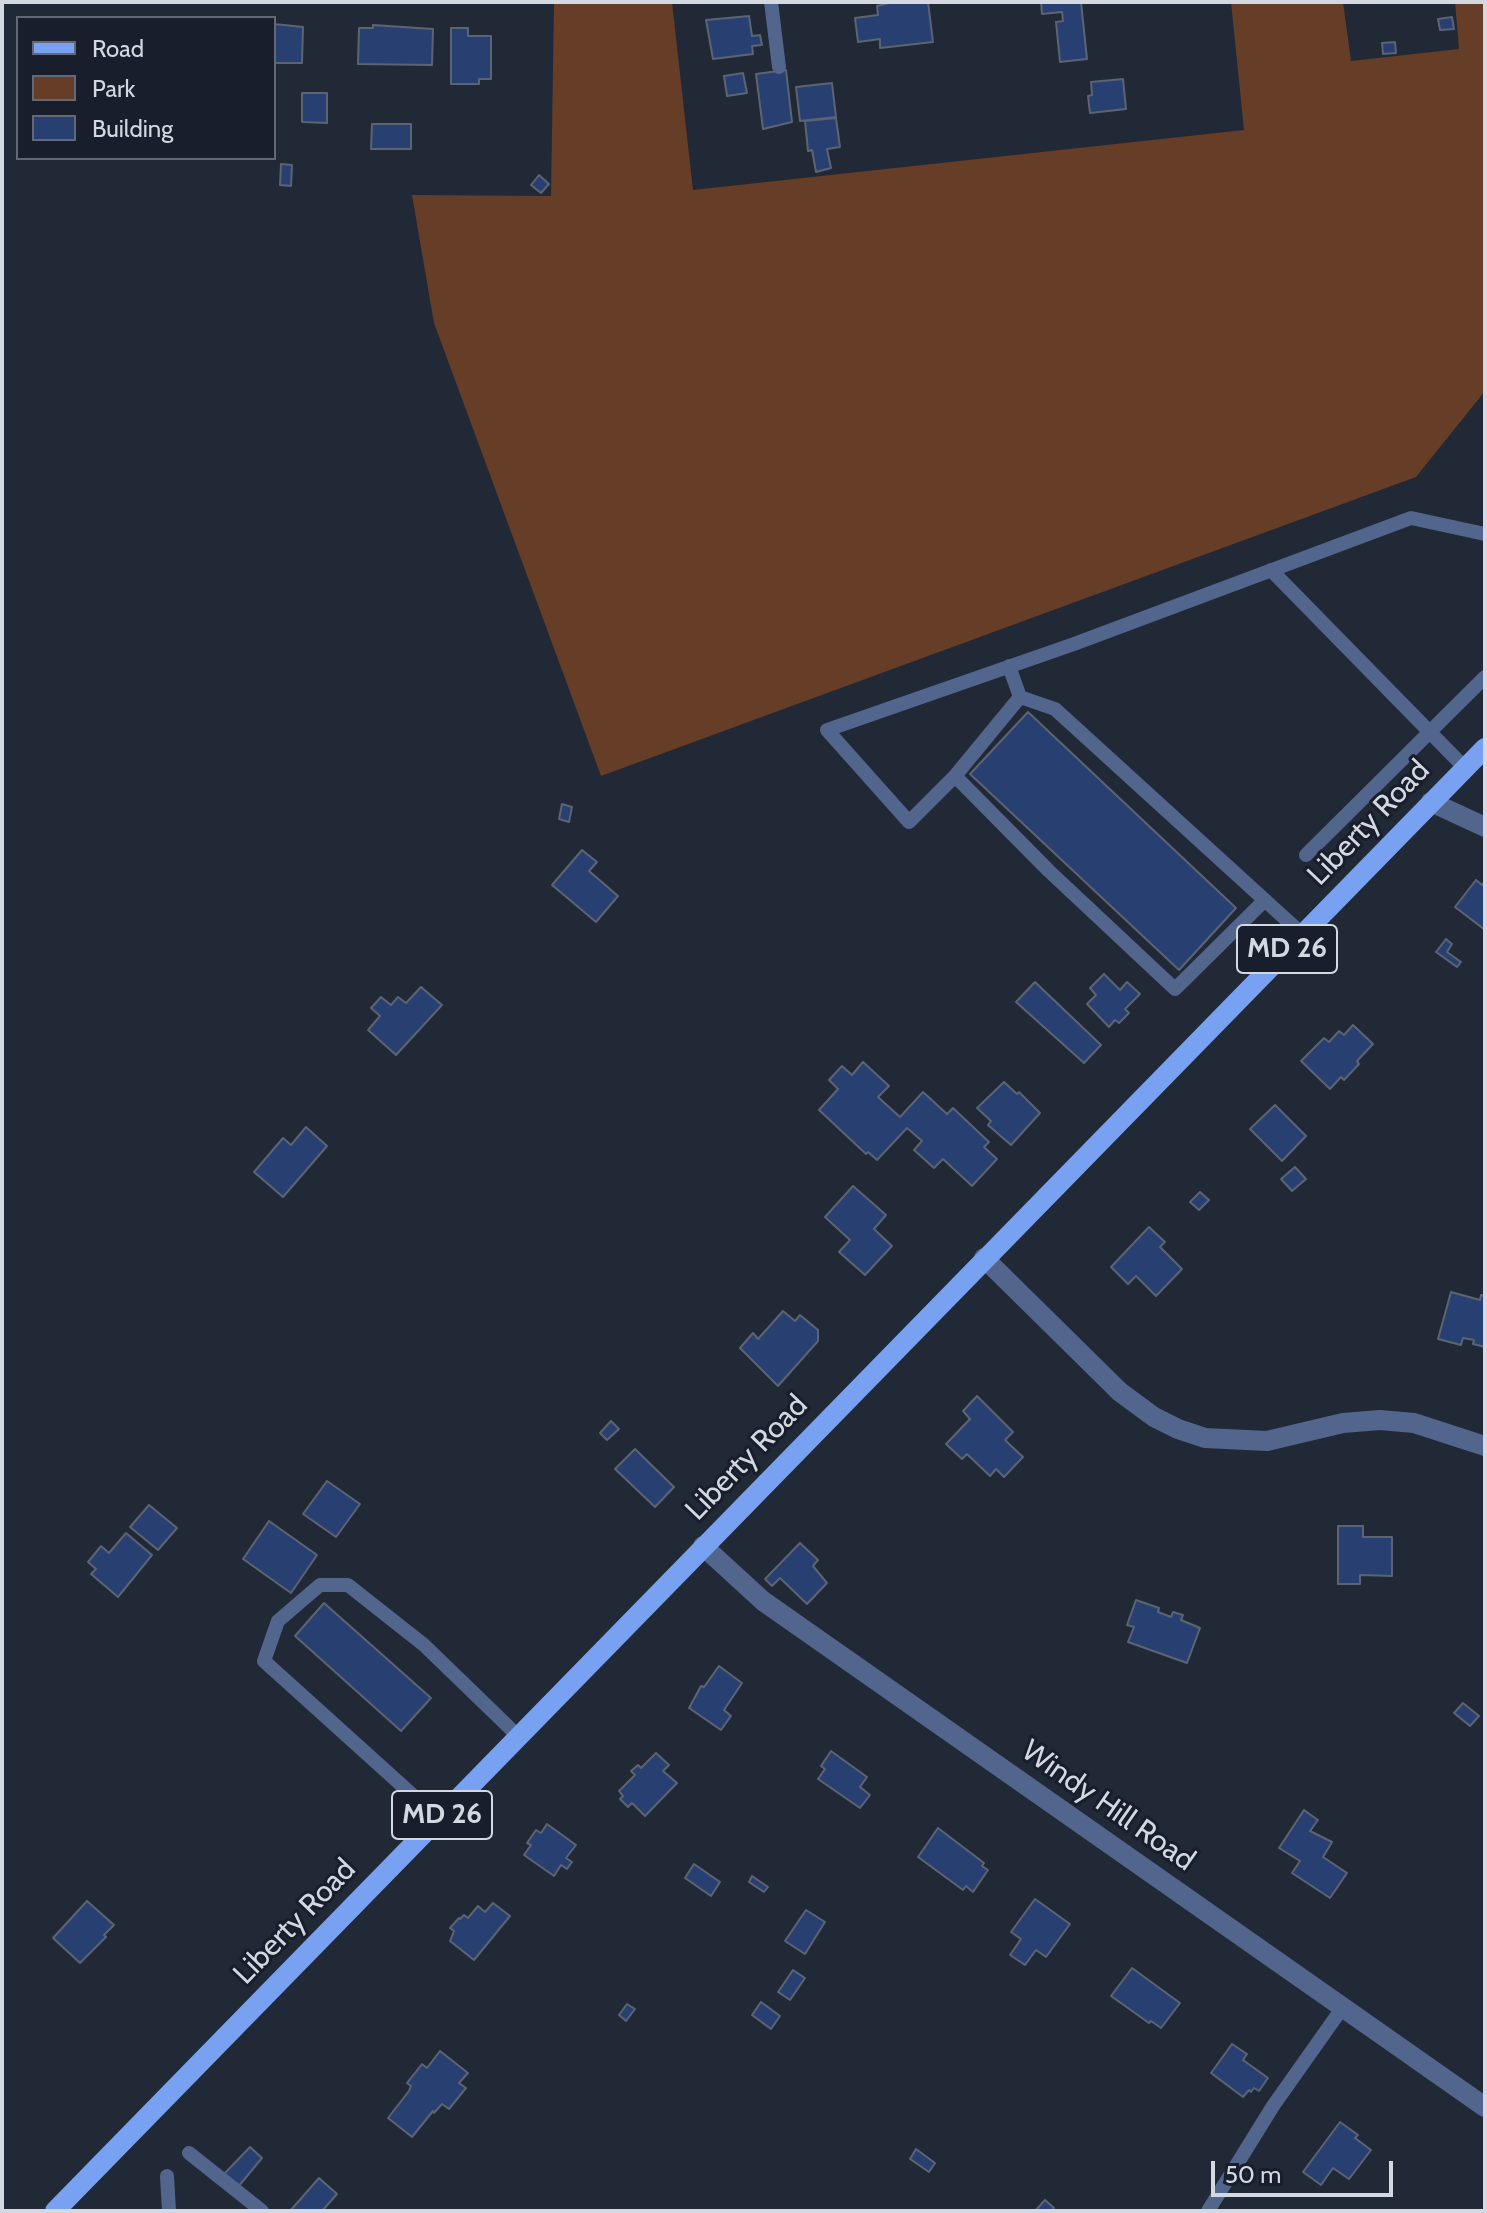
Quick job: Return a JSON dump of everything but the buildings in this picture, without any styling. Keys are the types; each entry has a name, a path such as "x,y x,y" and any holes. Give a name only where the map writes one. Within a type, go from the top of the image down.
{"main road":[{"name":"Liberty Road","path":"55,2211 1485,748"}],"street":[{"path":"1431,802 1485,827"},
{"path":"984,1258 1120,1392 1154,1417 1178,1429 1205,1438 1267,1441 1343,1423 1380,1420 1414,1423 1485,1446"},
{"name":"Windy Hill Road","path":"703,1546 763,1601 1485,2107"}],"lane":[{"path":"771,2 779,67"},
{"path":"1020,697 955,776 909,822 827,730 1411,518 1485,534"},
{"path":"1271,570 1465,768"},
{"path":"1009,666 1020,697"},
{"path":"1306,855 1485,677"},
{"path":"1020,697 1055,709 1302,934"},
{"path":"955,776 1049,871 1175,989 1265,900"},
{"path":"438,1818 264,1661 278,1621 320,1585 348,1585 424,1645 518,1736"},
{"path":"1208,2211 1273,2106 1343,2007"},
{"path":"189,2153 262,2211"},
{"path":"167,2176 169,2211"}],"green space":[{"path":"554,2 672,2 693,190 1244,130 1231,2 1343,2 1351,61 1459,49 1455,2 1485,2 1485,391 1416,477 601,776 434,323 412,195 551,196"}]}
